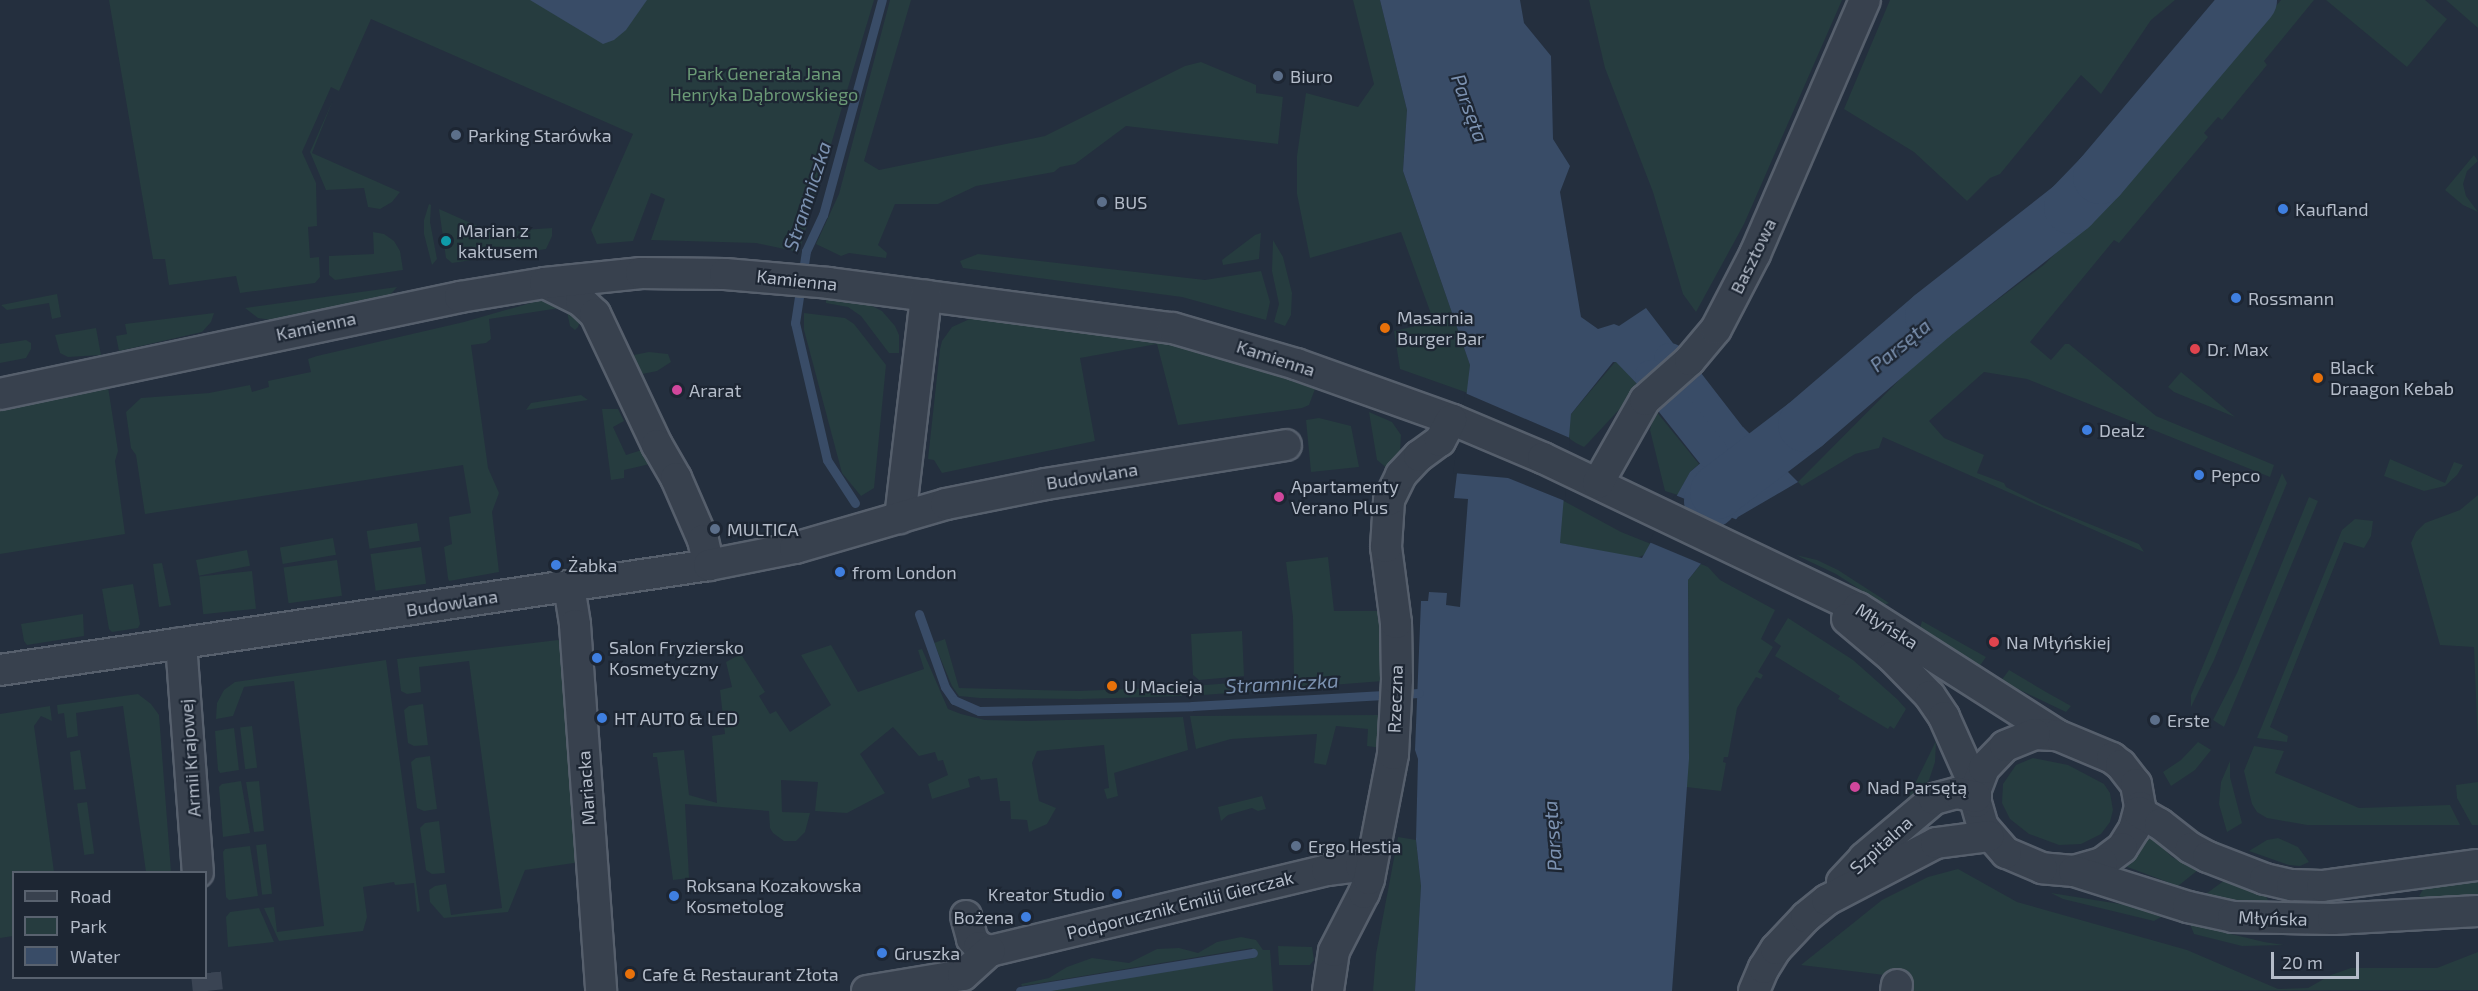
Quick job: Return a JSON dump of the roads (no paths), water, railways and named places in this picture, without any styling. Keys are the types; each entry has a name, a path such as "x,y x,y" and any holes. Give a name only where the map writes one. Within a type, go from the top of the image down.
{"street":[{"name":"Basztowa","path":"1587,479 1645,400 1690,360 1716,329 1755,254 1865,0"},
{"name":"Kamienna","path":"0,394 341,320 545,283 641,273 765,277 829,283 1173,328 1296,363 1452,420 1587,479"},
{"path":"545,283 580,301 595,314 657,446 676,478 703,540 709,565"},
{"path":"900,518 926,296"},
{"name":"Rzeczna","path":"1328,991 1334,951 1364,892 1371,868 1393,754 1397,679 1396,607 1386,547 1389,500 1401,475 1414,460 1440,441 1452,420"},
{"name":"Budowlana","path":"0,670 709,565 795,548 946,504 1046,484 1286,444"},
{"name":"Młyńska","path":"1587,479 1858,608 2057,735"},
{"name":"Młyńska","path":"1803,583 1892,657 1930,696 1944,717 1976,793"},
{"name":"Mariacka","path":"569,586 575,625 601,990"},
{"name":"Armii Krajowej","path":"181,643 198,871"},
{"path":"2035,734 2057,735 2099,752 2121,765 2136,784 2139,794 2139,812 2130,837 2112,857 2093,867 2074,872 2050,870 2006,852 1989,836 1980,819 1976,793 1990,759 2005,746 2035,734"},
{"name":"Szpitalna","path":"1754,991 1764,968 1776,949 1806,917 1827,900 1863,858 1934,799 1957,793 1976,793"},
{"name":"Młyńska","path":"2139,812 2160,824 2191,848 2265,879 2292,885 2322,886 2478,865"},
{"name":"Szpitalna","path":"1827,900 1936,843 1989,836"},
{"name":"Podporucznik Emilii Gierczak","path":"867,991 963,975 983,956 1327,870 1361,866 1371,868"},
{"name":"Młyńska","path":"2074,872 2188,907 2233,917 2333,919 2478,911"},
{"path":"966,916 972,939 983,956"}],"water":[{"path":"530,0 647,0 626,30 614,40 603,44"},
{"path":"1380,0 1520,0 1524,23 1551,56 1553,139 1570,166 1560,192 1581,317 1598,329 1614,324 1619,326 1646,308 1679,351 1640,387 1616,362 1613,362 1571,414 1560,543 1642,558 1690,472 1743,427 1798,482 1738,517 1688,580 1689,759 1672,991 1415,991 1421,886 1416,840 1418,759 1415,750 1421,601 1428,601 1429,592 1447,593 1446,605 1460,607 1468,499 1454,498 1470,365 1403,171 1407,110"}],"waterway":[{"name":"Stramniczka","path":"855,503 827,460 795,323 806,251 823,215 882,0"},
{"name":"Parsęta","path":"1711,501 1717,492 1805,425 1932,316 2071,207 2100,177 2250,0"},
{"path":"1670,359 1731,438"},
{"path":"1651,376 1712,453"},
{"name":"Stramniczka","path":"919,614 945,687 954,700 979,711 1192,706 1419,693"},
{"path":"1020,991 1253,953"}],"tunnel":[{"path":"207,979 208,991"}],"place":[{"name":"Biuro","path":"1278,76"},
{"name":"Parking Starówka","path":"456,135"},
{"name":"BUS","path":"1102,202"},
{"name":"Kaufland","path":"2283,209"},
{"name":"Marian z kaktusem","path":"446,241"},
{"name":"Rossmann","path":"2236,298"},
{"name":"Masarnia Burger Bar","path":"1385,328"},
{"name":"Dr. Max","path":"2195,349"},
{"name":"Black Draagon Kebab","path":"2318,378"},
{"name":"Ararat","path":"677,390"},
{"name":"Dealz","path":"2087,430"},
{"name":"Pepco","path":"2199,475"},
{"name":"Apartamenty Verano Plus","path":"1279,497"},
{"name":"MULTICA","path":"715,529"},
{"name":"Żabka","path":"556,565"},
{"name":"from London","path":"840,572"},
{"name":"Na Młyńskiej","path":"1994,642"},
{"name":"Salon Fryziersko Kosmetyczny","path":"597,658"},
{"name":"U Macieja","path":"1112,686"},
{"name":"HT AUTO & LED","path":"602,718"},
{"name":"Erste","path":"2155,720"},
{"name":"Nad Parsętą","path":"1855,787"},
{"name":"Ergo Hestia","path":"1296,846"},
{"name":"Kreator Studio","path":"1117,894"},
{"name":"Roksana Kozakowska Kosmetolog","path":"674,896"},
{"name":"Bożena","path":"1026,917"},
{"name":"Gruszka","path":"882,953"},
{"name":"Cafe & Restaurant Złota","path":"630,974"}],"park label":[{"name":"Park Generała Jana Henryka Dąbrowskiego","path":"764,84"}]}
